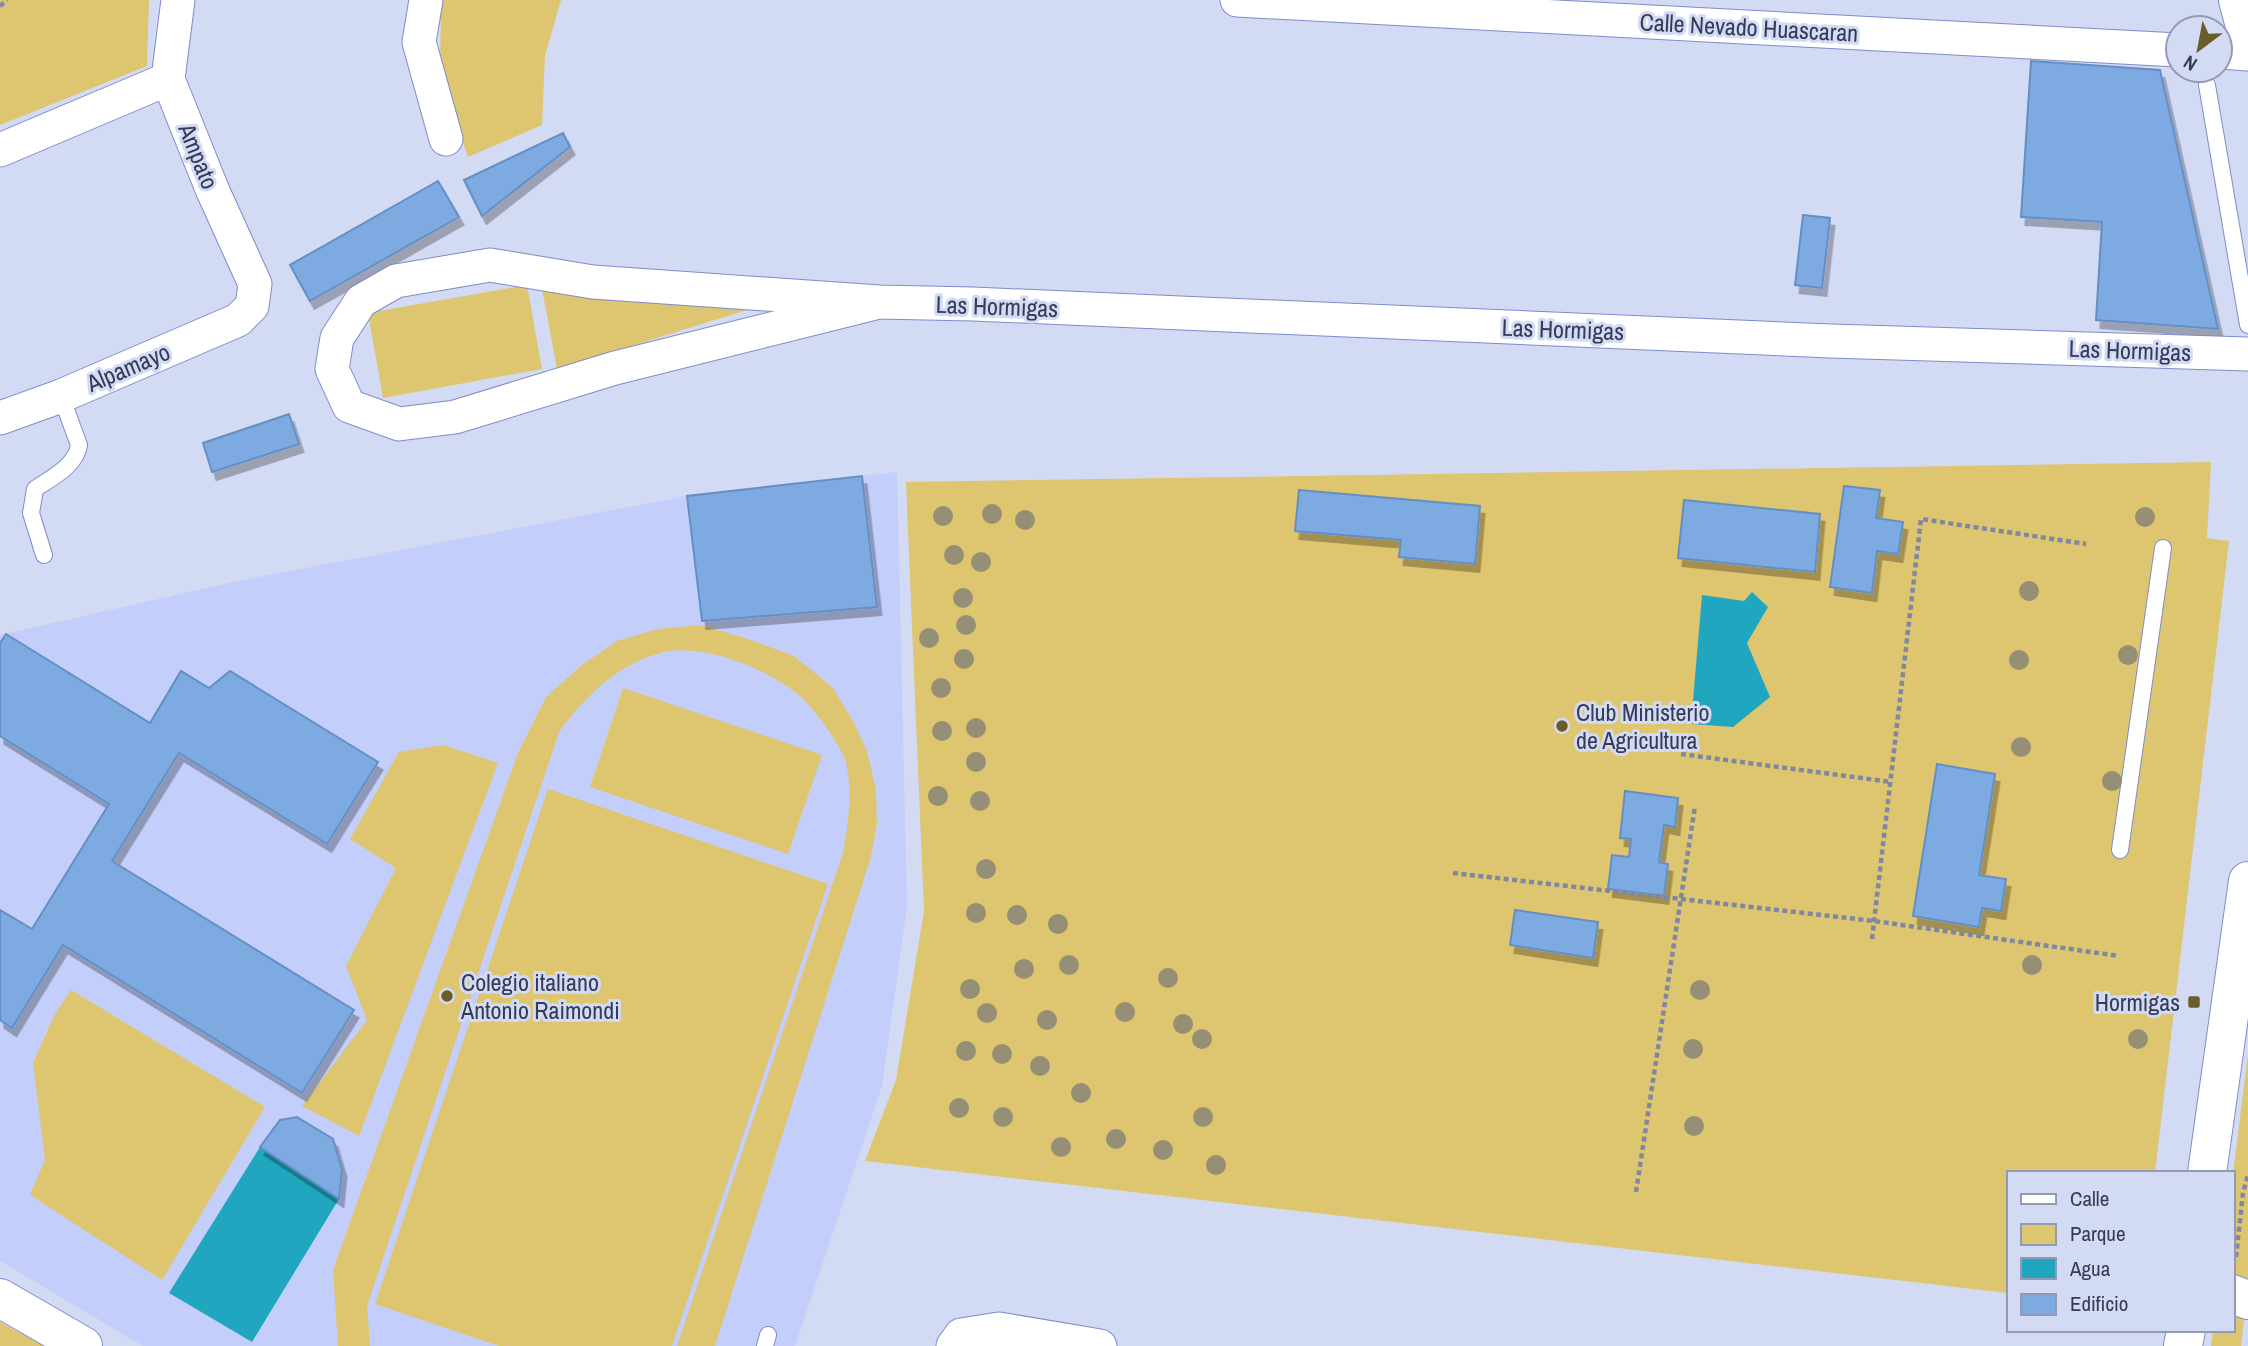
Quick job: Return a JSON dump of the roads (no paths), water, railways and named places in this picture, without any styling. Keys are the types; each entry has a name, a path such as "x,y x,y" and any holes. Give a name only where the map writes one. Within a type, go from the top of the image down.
{"main road":[{"path":"2238,0 2248,38"},
{"path":"2207,1171 2248,881"},
{"path":"2234,1278 2248,1300"},
{"path":"0,1298 83,1346"}],"street":[{"name":"Ampato","path":"178,0 168,79 212,189 255,284 252,306"},
{"path":"426,0 419,42 446,139"},
{"name":"Calle Nevado Huascaran","path":"1237,0 2164,49"},
{"path":"0,150 168,79"},
{"name":"Las Hormigas","path":"879,302 615,368 455,417 399,424 349,406 332,369 337,338 361,301 396,281 489,265 593,282 879,302 1831,341 2248,354"},
{"name":"Alpamayo","path":"0,418 61,396 238,320 252,306"},
{"path":"957,1340 999,1329 1100,1346"}],"lane":[{"path":"2207,85 2248,325"},
{"path":"44,555 31,513 35,489 74,461 79,446 61,396"},
{"path":"2120,850 2163,548"}],"water":[{"path":"1752,592 1768,607 1747,643 1770,697 1733,727 1691,724 1702,595 1744,601"},
{"path":"260,1147 339,1199 252,1342 169,1293"}],"place":[{"name":"Club Ministerio de Agricultura","path":"1562,726"},
{"name":"Colegio italiano Antonio Raimondi","path":"447,996"},
{"name":"Hormigas","path":"2194,1002"}]}
